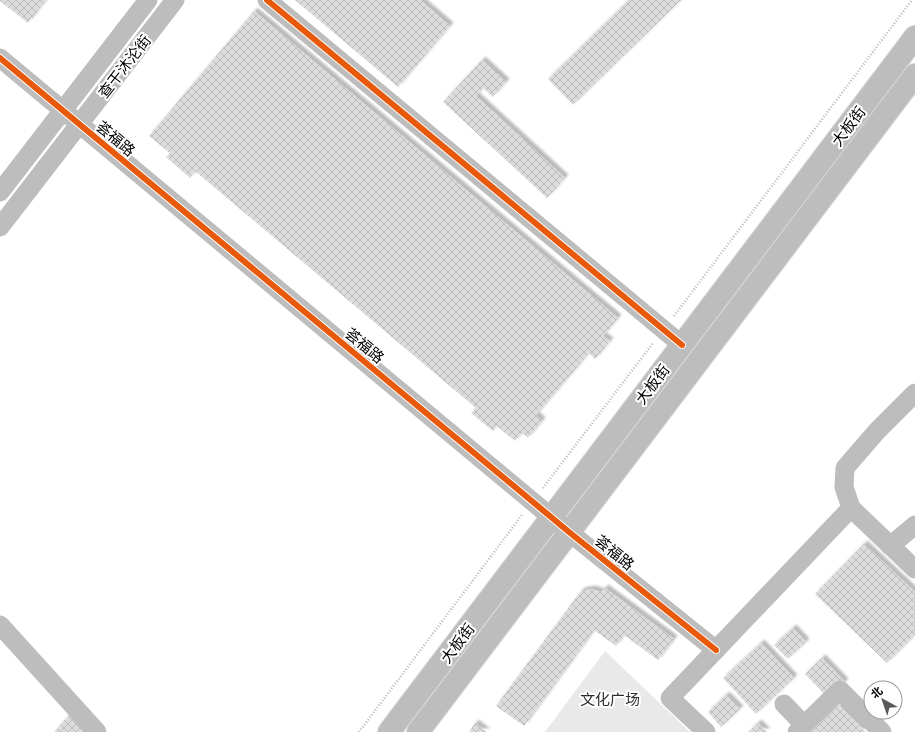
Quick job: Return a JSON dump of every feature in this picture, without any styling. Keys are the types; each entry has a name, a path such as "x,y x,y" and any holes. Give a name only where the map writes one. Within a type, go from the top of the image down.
{"main road":[{"name":"大板街","path":"390,732 915,37"},
{"name":"大板街","path":"418,732 915,75"}],"street":[{"name":"查干沐沦街","path":"0,192 148,0"},
{"name":"查干沐沦街","path":"0,227 175,0"},
{"path":"267,0 682,345"},
{"name":"荟福路","path":"0,58 569,532 716,650"},
{"path":"915,393 877,431 846,468 844,487 851,508 915,569"},
{"path":"706,732 670,698 851,508"},
{"path":"890,546 915,525"},
{"path":"0,625 97,732"},
{"path":"784,704 801,729 840,690 882,732"}],"path":[{"path":"359,732 912,0"}],"green space":[{"name":"文化广场","path":"605,651 690,732 545,732"}],"building":[{"path":"0,0 46,0 28,23"},
{"path":"295,0 420,0 450,26 398,87"},
{"path":"629,0 681,0 573,105 548,79"},
{"path":"254,11 618,318 603,336 610,341 595,359 589,353 536,415 542,421 528,438 522,433 515,441 497,426 493,431 471,413 476,408 195,171 190,178 166,157 170,153 149,136"},
{"path":"482,60 506,82 493,97 483,88 476,96 565,178 547,198 443,102"},
{"path":"864,544 915,592 915,635 887,663 815,594"},
{"path":"605,588 674,639 658,660 624,635 616,646 594,630 524,726 496,706 581,591 592,589 601,592"},
{"path":"793,628 806,642 788,659 774,645"},
{"path":"761,643 794,678 756,714 723,678"},
{"path":"822,658 845,682 828,698 805,674"},
{"path":"726,695 740,709 721,727 708,712"},
{"path":"839,705 866,732 811,732"},
{"path":"73,711 90,732 54,732"},
{"path":"475,723 487,732 469,732"},
{"path":"758,723 767,732 748,732"}],"cycle path":[{"path":"267,0 682,345"},
{"path":"0,58 569,532 716,650"}]}
